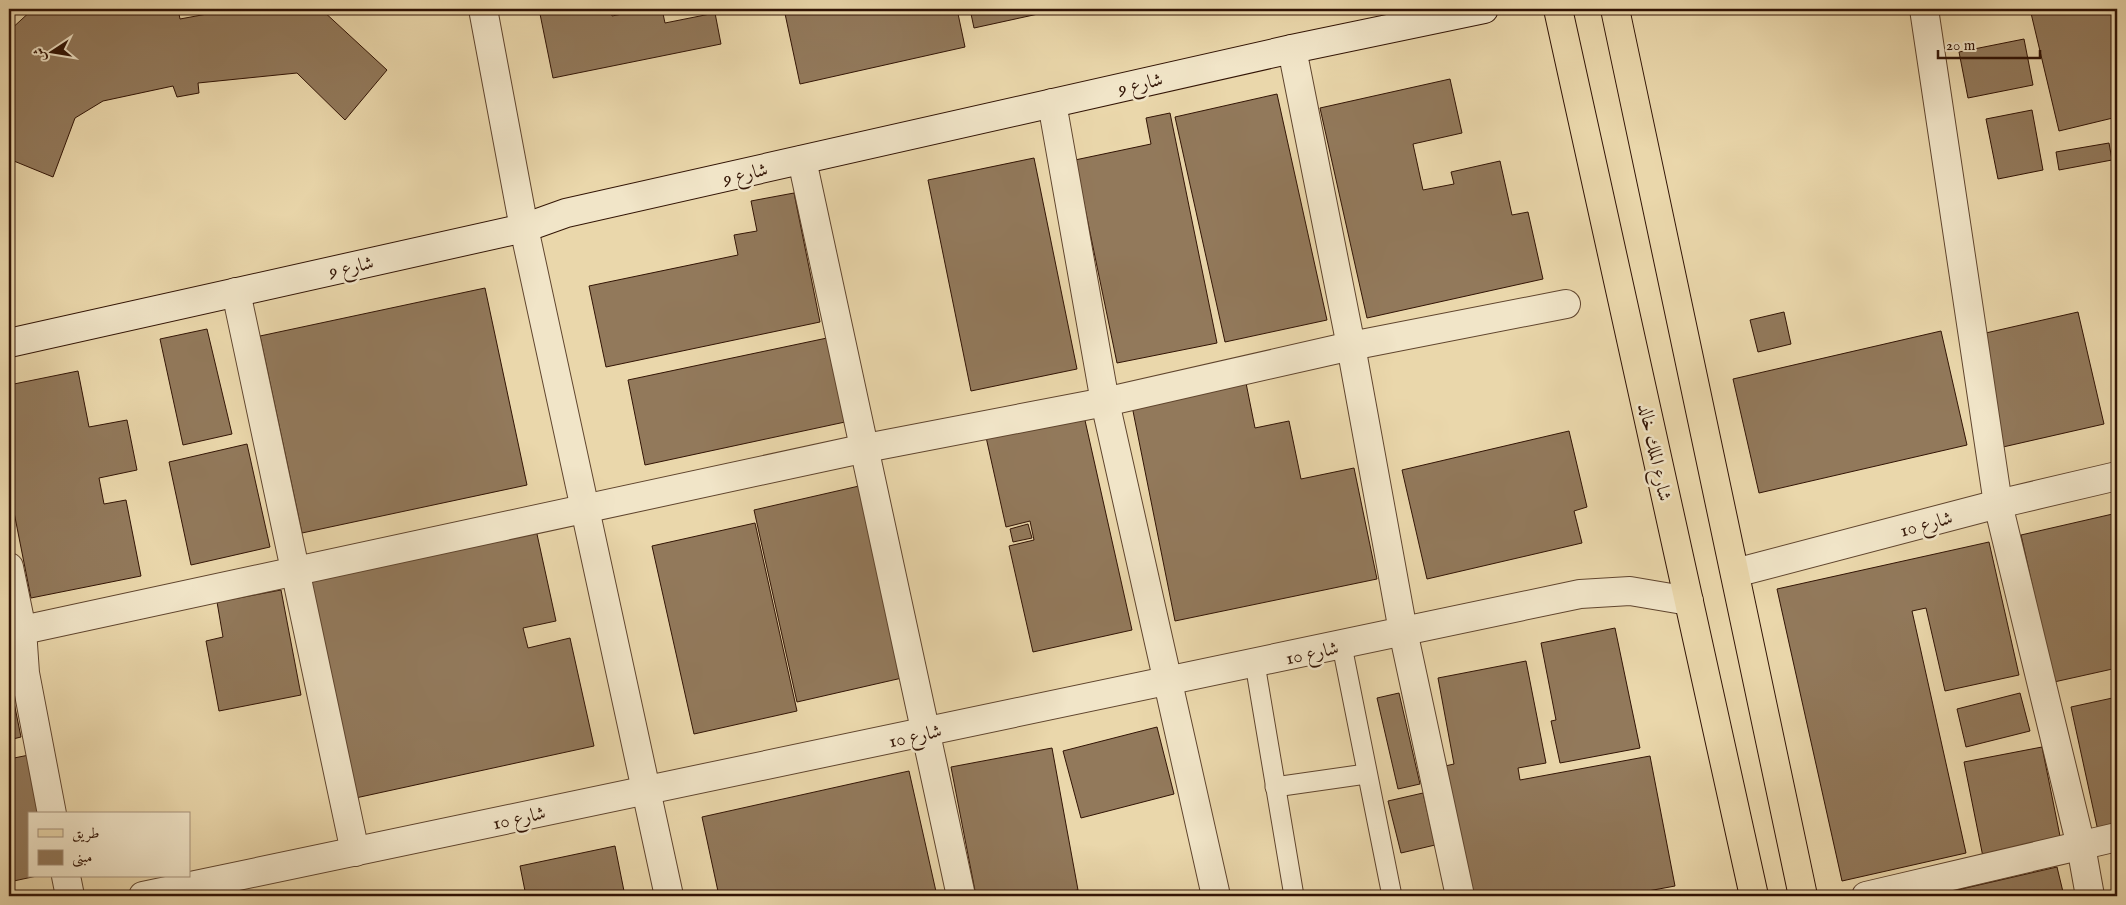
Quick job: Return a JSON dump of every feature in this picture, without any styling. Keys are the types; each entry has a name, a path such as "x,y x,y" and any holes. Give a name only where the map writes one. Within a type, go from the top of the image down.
{"main road":[{"name":"شارع الملك خالد","path":"1558,9 1754,896"},
{"path":"1615,9 1803,896"}],"street":[{"path":"483,9 524,228 669,896"},
{"name":"شارع 9","path":"9,343 524,228 566,213 1292,49 1484,9"},
{"path":"1924,9 1998,504 2081,846 2090,896"},
{"path":"1292,49 1351,346 1403,631 1460,896"},
{"path":"1052,103 1105,402 1216,896"},
{"path":"802,160 866,448 961,896"},
{"path":"236,292 355,852"},
{"path":"15,632 866,448 1105,402 1351,346 1566,304"},
{"name":"شارع 10","path":"1735,572 1998,504 2117,476"},
{"path":"9,567 15,632 25,673 52,812"},
{"name":"شارع 10","path":"143,896 1342,646 1403,631 1580,594 1630,591 1689,601"},
{"path":"1866,896 2117,837"},
{"path":"66,878 70,896"}],"lane":[{"path":"1342,646 1366,774 1392,896"},
{"path":"1255,664 1294,896"},
{"path":"1275,787 1366,774"}],"building":[{"path":"33,9 136,9 137,11 144,9 178,9 180,19 234,9 321,9 387,70 345,120 297,73 198,83 199,93 177,97 173,86 103,101 75,118 53,177 9,159 9,31"},
{"path":"539,9 611,9 612,16 648,9 662,9 665,23 715,13 721,44 553,78"},
{"path":"784,9 957,9 965,47 800,84"},
{"path":"970,9 1061,9 974,28"},
{"path":"2030,9 2117,9 2117,117 2059,131"},
{"path":"2024,39 2033,85 1968,98 1959,52"},
{"path":"1450,79 1462,133 1413,144 1423,190 1454,184 1451,172 1500,161 1512,215 1528,212 1543,279 1367,318 1320,108"},
{"path":"1277,94 1327,320 1225,342 1175,117"},
{"path":"2032,110 2043,170 1998,179 1986,119"},
{"path":"1170,113 1217,343 1117,363 1075,160 1151,144 1146,118"},
{"path":"2109,143 2112,160 2059,170 2056,152"},
{"path":"1034,158 1077,369 971,391 928,180"},
{"path":"794,193 820,322 606,367 589,286 738,255 734,235 757,231 751,201"},
{"path":"485,288 527,485 302,533 260,336"},
{"path":"1784,312 1791,344 1758,352 1750,320"},
{"path":"2078,312 2104,424 2003,447 1977,335"},
{"path":"207,329 232,434 183,445 160,339"},
{"path":"1941,331 1967,445 1759,493 1733,379"},
{"path":"827,338 845,422 645,465 628,380"},
{"path":"78,371 89,427 127,420 137,470 99,478 104,504 126,500 141,576 31,598 9,487 9,385"},
{"path":"1245,378 1255,428 1289,421 1301,479 1354,468 1377,579 1175,621 1131,401"},
{"path":"1082,407 1132,630 1033,652 1009,546 1034,540 1030,521 1006,527 984,428"},
{"path":"1569,431 1587,507 1574,511 1582,543 1427,579 1402,470"},
{"path":"247,444 270,547 191,565 169,462"},
{"path":"859,486 902,678 797,702 754,510"},
{"path":"2117,513 2117,668 2054,682 2021,535"},
{"path":"755,523 797,711 694,734 652,546"},
{"path":"1028,524 1032,538 1013,542 1010,529"},
{"path":"535,525 556,621 523,628 528,648 570,638 594,746 351,799 302,576"},
{"path":"1989,542 2019,675 1945,691 1926,608 1912,611 1966,853 1842,881 1777,589"},
{"path":"281,590 301,695 219,711 206,641 223,637 217,602"},
{"path":"1615,628 1640,748 1560,763 1551,721 1556,720 1541,643"},
{"path":"1526,661 1546,763 1518,768 1520,780 1650,756 1675,886 1621,896 1469,896 1445,766 1454,764 1438,678"},
{"path":"9,678 21,737 9,740"},
{"path":"1399,693 1420,784 1398,789 1377,698"},
{"path":"2020,693 2030,731 1966,747 1957,709"},
{"path":"2117,697 2117,827 2098,831 2071,707"},
{"path":"1157,727 1174,794 1081,818 1063,751"},
{"path":"2042,747 2061,841 1983,857 1964,762"},
{"path":"1052,748 1078,890 1044,896 976,896 951,767"},
{"path":"29,755 42,812 28,812 28,878 9,882 9,759"},
{"path":"909,771 937,896 719,896 702,817"},
{"path":"1423,793 1435,845 1401,853 1388,801"},
{"path":"615,846 625,896 526,896 520,866"},
{"path":"2057,867 2064,896 1931,896"},
{"path":"1172,891 1174,896 1157,896"}]}
